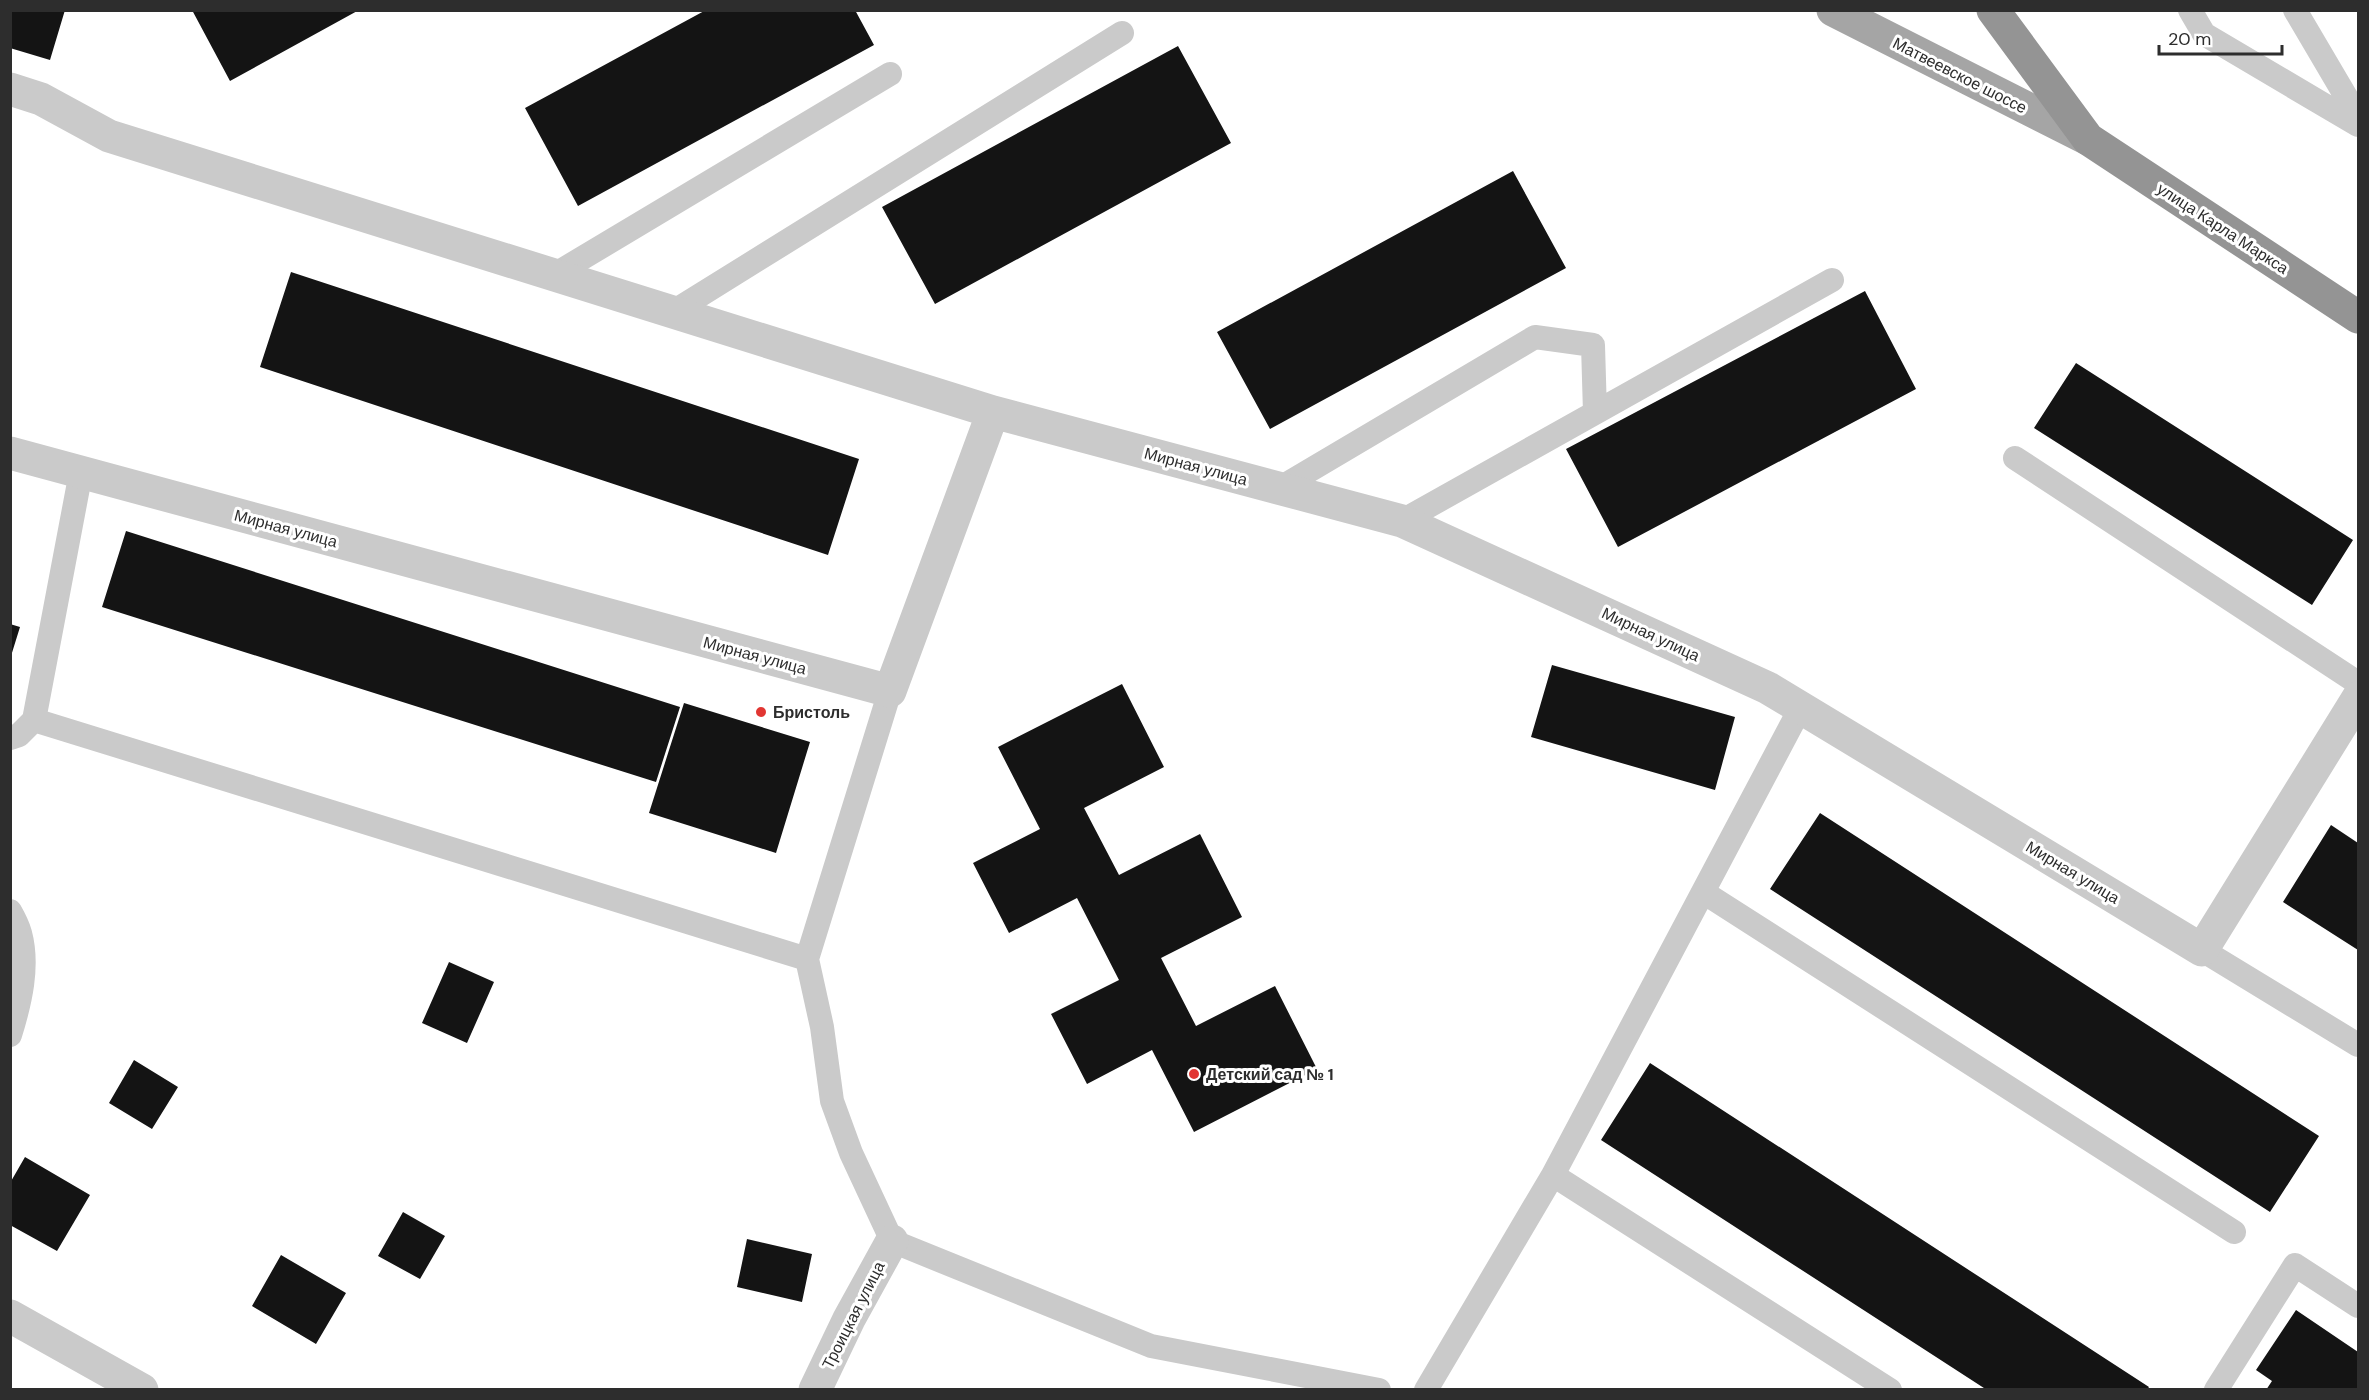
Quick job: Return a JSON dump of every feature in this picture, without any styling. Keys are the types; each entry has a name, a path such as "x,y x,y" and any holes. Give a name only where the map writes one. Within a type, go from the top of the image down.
{"highway":[{"path":"1993,10 2088,139"},
{"name":"улица Карла Маркса","path":"2088,139 2358,317"}],"main road":[{"name":"Матвеевское шоссе","path":"1833,10 2088,139"}],"street":[{"name":"Мирная улица","path":"10,89 41,99 109,136 993,412 1402,521 1768,688 2202,950"},
{"path":"890,691 993,412"},
{"name":"Мирная улица","path":"10,453 890,691"},
{"path":"2202,950 2358,698"},
{"name":"Троицкая улица","path":"815,1389 849,1319 892,1241"},
{"path":"10,1316 142,1389"}],"lane":[{"path":"2190,10 2204,34 2358,125"},
{"path":"2295,10 2358,117"},
{"path":"673,312 1122,33"},
{"path":"554,275 890,74"},
{"path":"1402,521 1832,280"},
{"path":"1280,488 1535,337 1593,345 1595,413"},
{"path":"2015,458 2358,683"},
{"path":"10,738 19,735 34,720 81,472"},
{"path":"890,691 807,958 822,1028 832,1101 850,1154 892,1241 1150,1346 1379,1389"},
{"path":"1426,1389 1553,1176 1801,707"},
{"path":"34,720 807,958"},
{"path":"1703,892 2234,1232"},
{"path":"10,911 20,932 24,960 21,1002 10,1035"},
{"path":"2202,950 2358,1045"},
{"path":"1553,1176 1890,1389"},
{"path":"2216,1389 2295,1265 2358,1306"}],"building":[{"path":"10,10 65,10 50,60 10,48"},
{"path":"192,10 359,10 230,81"},
{"path":"706,10 855,10 874,45 578,206 525,108"},
{"path":"1178,46 1231,143 935,304 882,207"},
{"path":"1513,171 1566,268 1270,429 1217,332"},
{"path":"291,272 859,459 828,555 260,367"},
{"path":"1865,291 1916,389 1618,547 1566,449"},
{"path":"2076,363 2353,540 2312,605 2034,428"},
{"path":"126,531 680,707 656,782 102,607"},
{"path":"10,624 20,627 11,656 10,656"},
{"path":"1552,665 1735,717 1715,790 1531,737"},
{"path":"1122,684 1164,767 1084,808 1119,875 1200,834 1242,917 1161,958 1196,1026 1275,986 1317,1069 1194,1132 1152,1050 1087,1084 1051,1014 1119,980 1077,898 1009,933 973,863 1040,829 998,747"},
{"path":"684,703 810,742 776,853 649,813"},
{"path":"1820,813 2319,1136 2270,1212 1770,889"},
{"path":"2331,825 2358,843 2358,950 2283,902"},
{"path":"449,962 494,982 467,1043 422,1023"},
{"path":"134,1060 178,1087 152,1129 109,1103"},
{"path":"1650,1063 2149,1387 2147,1390 1987,1390 1601,1140"},
{"path":"25,1157 90,1195 57,1251 10,1225 10,1183"},
{"path":"403,1212 445,1236 420,1279 378,1256"},
{"path":"747,1239 812,1254 802,1302 737,1287"},
{"path":"281,1255 346,1293 316,1344 252,1306"},
{"path":"2296,1310 2358,1352 2358,1390 2266,1390 2272,1381 2256,1370"}],"place":[{"name":"Бристоль","path":"761,712"},
{"name":"Детский сад № 1","path":"1194,1074"}]}
